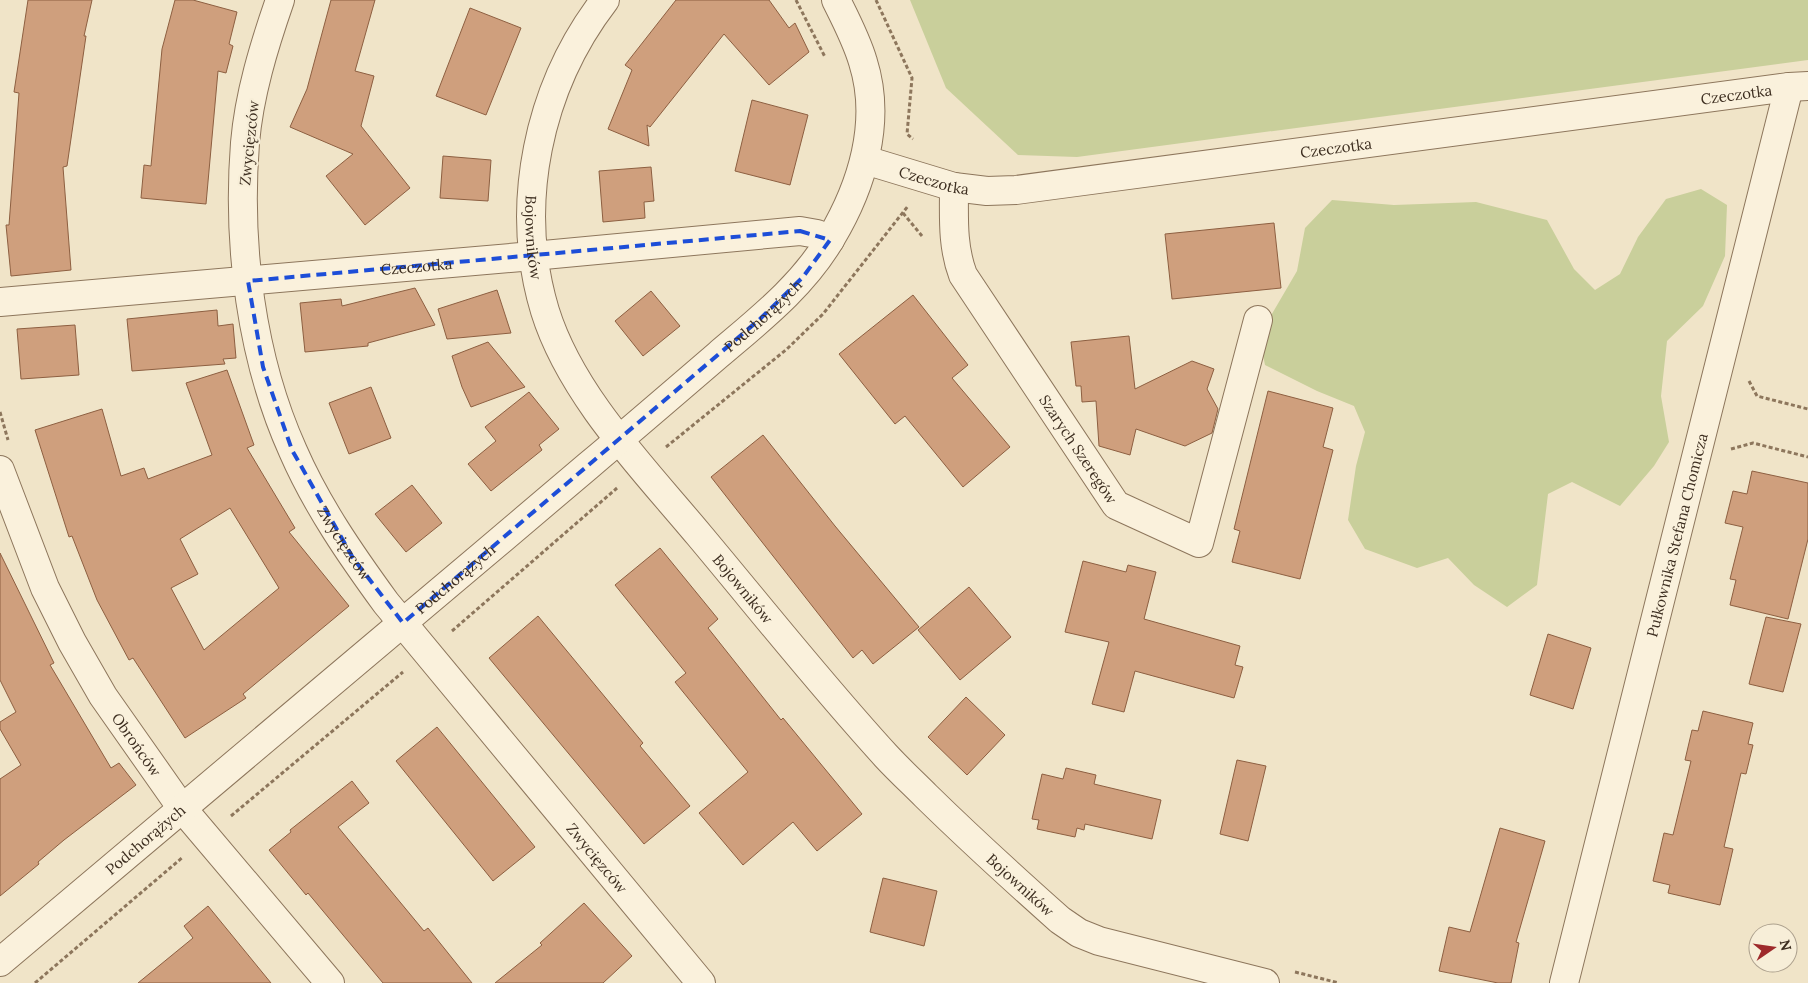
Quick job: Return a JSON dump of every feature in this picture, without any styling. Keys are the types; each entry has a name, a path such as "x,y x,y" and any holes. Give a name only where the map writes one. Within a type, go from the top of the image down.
{"street":[{"name":"Zwycięzców","path":"280,0 257,77 245,143 243,201 248,281 254,326 263,367 277,413 292,450 323,509 353,558 386,603 701,983"},
{"name":"Bojowników","path":"605,0 582,31 557,80 544,116 535,160 531,228 537,281 546,315 560,350 576,380 642,467 888,758 950,819 1060,920 1079,933 1100,941 1265,983"},
{"name":"Podchorążych","path":"0,962 620,439 779,303 803,277 830,240 853,194 865,160 870,128 870,105 863,62 836,0"},
{"name":"Czeczotka","path":"865,160 954,187 987,191 1016,190 1798,86"},
{"name":"Pułkownika Stefana Chomicza","path":"1564,983 1798,86"},
{"name":"Szarych Szeregów","path":"954,187 954,240 956,258 963,275 1116,505 1199,542 1258,320"},
{"name":"Czeczotka","path":"0,302 800,231 817,234 830,240"},
{"name":"Obrońców","path":"0,470 45,588 72,642 103,696 182,808 330,983"}],"path":[{"path":"796,0 828,65"},
{"path":"876,0 912,78 907,134 919,145"},
{"path":"35,983 642,467 787,350 823,314 909,205"},
{"path":"1292,971 1338,983"}],"highlighted area":[{"path":"800,231 830,240 803,277 760,319 403,623 353,558 292,450 263,367 248,281"}],"green space":[{"path":"910,0 1808,0 1808,60 1077,157 1018,155 946,88"},
{"path":"1701,189 1727,205 1725,256 1703,306 1667,341 1661,396 1669,442 1654,466 1620,506 1572,482 1548,494 1537,585 1507,607 1474,585 1448,558 1417,568 1365,549 1348,520 1356,466 1365,432 1354,406 1317,391 1265,365 1259,336 1297,271 1305,228 1332,200 1394,205 1476,202 1547,220 1574,269 1595,290 1620,274 1638,237 1666,199"}],"building":[{"path":"28,0 92,0 84,36 86,36 67,166 63,167 71,270 11,276 6,225 9,225 19,93 14,92"},
{"path":"175,0 193,0 237,12 229,44 233,46 226,73 218,71 206,204 141,198 144,165 151,166 162,49"},
{"path":"331,0 375,0 355,71 374,76 361,126 410,188 365,225 326,176 353,154 290,127 307,89"},
{"path":"676,0 769,0 789,28 795,23 809,52 769,85 724,34 650,127 647,125 649,146 608,129 632,70 625,65"},
{"path":"470,8 521,28 486,115 436,96"},
{"path":"752,100 808,115 790,185 735,171"},
{"path":"443,156 491,160 488,201 440,198"},
{"path":"651,167 654,201 644,202 645,218 603,222 599,171"},
{"path":"1274,223 1281,288 1172,299 1165,234"},
{"path":"415,288 435,325 368,343 368,346 305,352 300,303 341,299 342,306"},
{"path":"497,290 511,333 447,339 438,309"},
{"path":"651,291 680,326 643,356 615,321"},
{"path":"913,295 968,365 952,378 1010,447 963,487 905,416 895,424 839,354"},
{"path":"217,310 218,326 233,324 236,358 223,359 225,364 132,371 127,319"},
{"path":"75,325 79,375 21,379 17,329"},
{"path":"1129,336 1135,389 1192,361 1214,369 1207,389 1218,409 1212,433 1185,446 1136,429 1130,455 1099,446 1096,401 1082,402 1081,386 1076,386 1071,342"},
{"path":"488,342 525,387 471,407 452,356"},
{"path":"227,370 254,445 247,448 295,528 289,532 349,606 243,694 246,698 185,738 133,658 129,660 97,600 72,536 69,537 35,430 102,409 121,476 144,468 148,479 212,455 186,383","holes":["230,508 279,588 204,650 171,588 198,574 180,539"]},
{"path":"371,387 391,438 349,454 329,403"},
{"path":"1268,391 1333,408 1323,447 1333,450 1300,579 1232,562 1240,531 1234,529"},
{"path":"529,392 559,429 539,445 542,450 491,491 468,464 496,441 485,427"},
{"path":"763,435 835,526 919,627 873,664 862,650 853,658 711,477"},
{"path":"1752,471 1808,483 1808,539 1788,619 1730,605 1736,580 1730,579 1743,527 1725,523 1733,491 1747,494"},
{"path":"412,485 442,523 406,552 375,514"},
{"path":"660,548 718,619 708,628 781,720 783,718 862,814 817,851 793,822 743,865 699,813 748,772 675,682 686,673 615,585"},
{"path":"0,553 54,663 50,665 111,768 119,763 136,785 64,840 38,862 39,864 0,896 0,779 21,765 0,729 0,722 16,712 0,680"},
{"path":"1083,561 1126,572 1128,565 1156,572 1144,619 1240,646 1235,665 1243,667 1234,698 1135,671 1124,712 1092,704 1109,642 1065,632"},
{"path":"969,587 1011,637 960,680 918,630"},
{"path":"538,616 643,743 640,746 690,806 644,844 489,658"},
{"path":"1766,617 1801,624 1783,692 1749,684"},
{"path":"1548,634 1591,648 1573,709 1530,695"},
{"path":"966,697 1005,735 967,775 928,737"},
{"path":"1703,711 1753,723 1748,744 1753,745 1746,774 1741,773 1724,847 1733,849 1720,905 1668,893 1670,885 1653,881 1664,833 1673,835 1691,761 1685,760 1692,730 1698,731"},
{"path":"437,727 535,847 493,881 396,761"},
{"path":"1237,760 1266,766 1248,841 1220,834"},
{"path":"1066,768 1096,775 1094,784 1161,800 1152,839 1085,824 1084,830 1077,828 1075,837 1037,829 1039,820 1032,819 1042,774 1063,779"},
{"path":"352,781 369,803 338,827 424,931 428,928 472,983 383,983 308,893 306,895 269,850 291,832 290,830"},
{"path":"1500,828 1545,841 1516,942 1519,943 1511,983 1498,983 1439,971 1449,927 1470,932"},
{"path":"883,878 937,891 924,946 870,932"},
{"path":"584,903 632,956 603,983 495,983 542,945 540,943"},
{"path":"208,906 271,983 138,983 193,938 184,926"}]}
